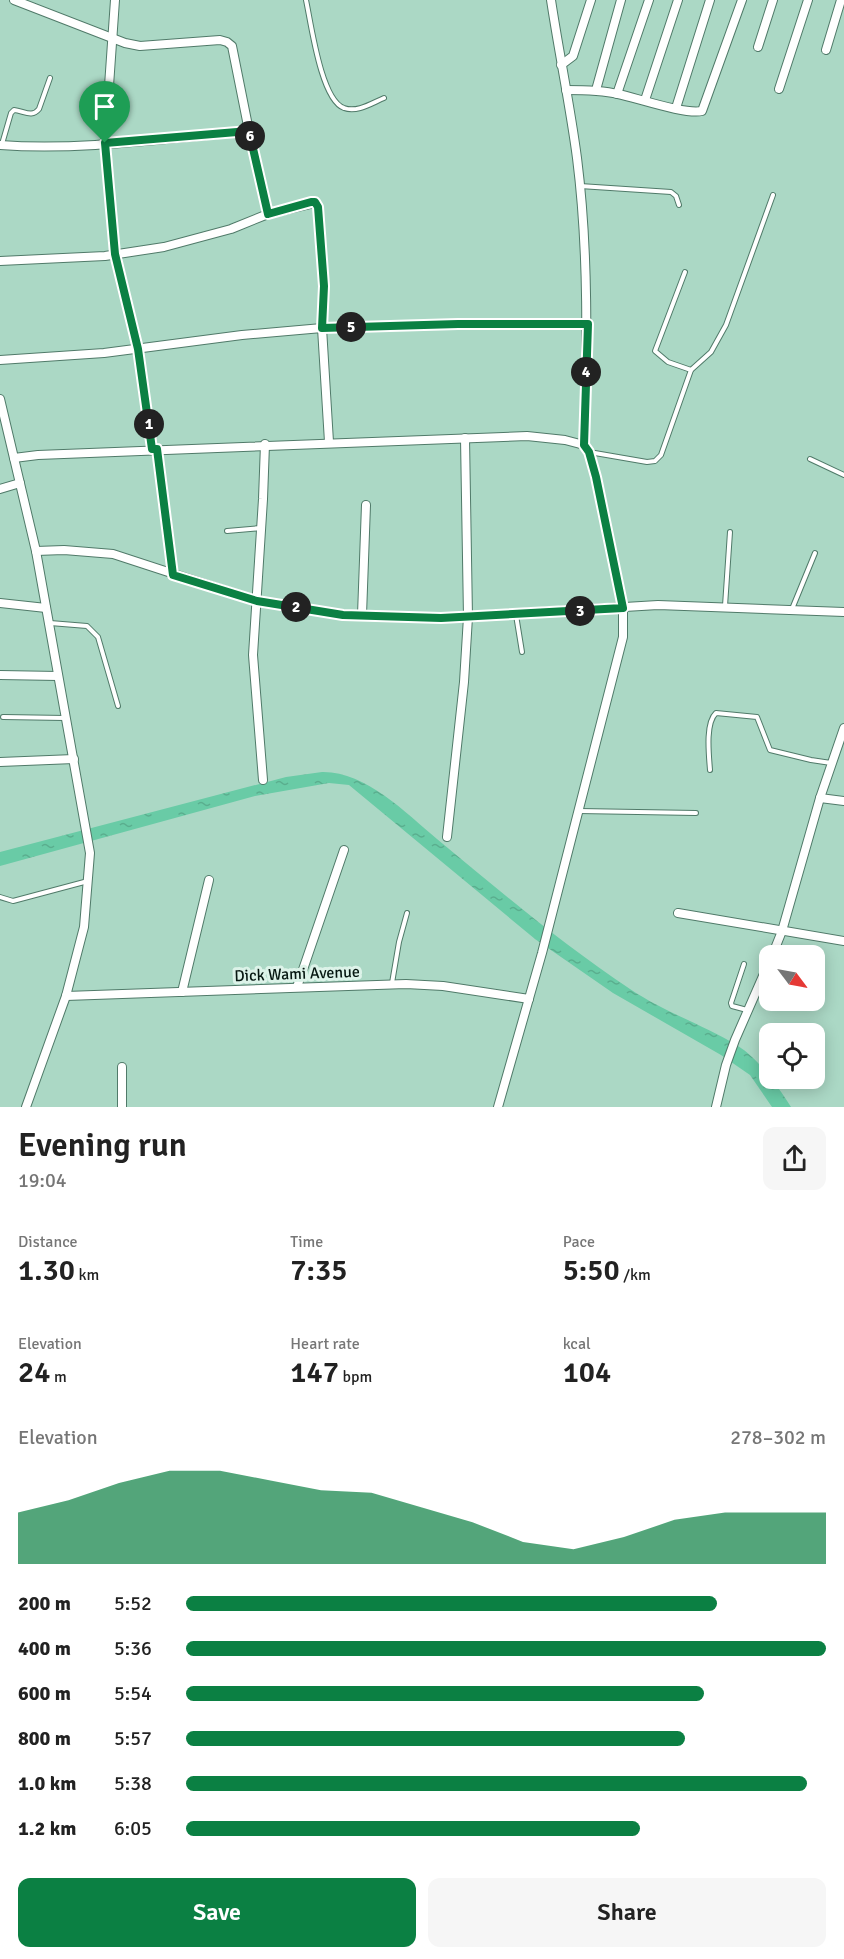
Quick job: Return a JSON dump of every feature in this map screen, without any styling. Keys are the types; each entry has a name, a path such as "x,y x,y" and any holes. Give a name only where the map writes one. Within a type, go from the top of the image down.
{"street":[{"path":"14,0 112,39 140,46 220,40 232,46 268,214"},
{"path":"115,0 105,143 115,254 138,349 173,575"},
{"path":"498,1107 542,953 623,637 623,608 596,477 586,448 587,287 577,158 551,0"},
{"path":"561,65 573,56 591,0"},
{"path":"596,90 621,0"},
{"path":"617,94 649,0"},
{"path":"645,100 678,0"},
{"path":"676,108 710,0"},
{"path":"566,90 596,90 676,108 702,111 742,0"},
{"path":"758,47 773,0"},
{"path":"779,89 808,0"},
{"path":"826,50 841,0"},
{"path":"1,145 27,147 105,143 249,131"},
{"path":"0,261 115,254 164,247 231,229 268,214 315,202 318,207 324,286 322,328 329,442"},
{"path":"0,360 138,349 242,335 322,328 458,324 588,324"},
{"path":"0,399 36,551 90,853 84,927 66,996 26,1107"},
{"path":"14,459 38,454 527,436 565,440 586,448"},
{"path":"447,837 464,682 468,617 465,438"},
{"path":"263,780 253,655 265,444"},
{"path":"0,489 20,483"},
{"path":"362,615 366,505"},
{"path":"36,551 64,550 113,554 257,601 343,615 441,618 658,605 844,612"},
{"path":"0,603 46,608"},
{"path":"0,675 58,676"},
{"path":"776,945 820,798 844,728"},
{"path":"0,762 74,759"},
{"path":"820,798 844,801"},
{"path":"297,987 344,850"},
{"path":"182,992 209,880"},
{"path":"678,913 844,941"},
{"name":"Dick Wami Avenue","path":"66,996 392,985 443,986 529,999"},
{"path":"716,1107 726,1065 759,985"},
{"path":"122,1067 122,1107"}],"lane":[{"path":"306,0 317,54 330,94 336,103 344,108 356,110 384,98"},
{"path":"1,145 11,113 14,111 36,113 50,78"},
{"path":"579,186 671,192 676,196 679,205"},
{"path":"586,448 647,462 655,461 661,455 691,370 711,352 726,326 773,195"},
{"path":"686,272 655,351 668,362 691,370"},
{"path":"810,459 844,475"},
{"path":"226,531 262,528"},
{"path":"725,607 730,532"},
{"path":"792,609 815,553"},
{"path":"516,615 522,652"},
{"path":"49,623 87,626 98,637 118,706"},
{"path":"710,770 708,746 711,719 716,713 757,717 770,750 832,763"},
{"path":"3,717 66,718"},
{"path":"579,811 696,813"},
{"path":"0,897 13,901 89,881"},
{"path":"392,985 399,942 407,913"},
{"path":"744,964 731,1003 732,1006 748,1010"}],"water":[{"path":"322,772 338,773 354,778 384,795 532,917 605,972 643,997 746,1051 759,1064 759,1088 750,1075 721,1055 613,993 535,939 349,785 329,783 255,796 0,866 0,852 286,777"},
{"path":"760,1089 779,1089 791,1107 772,1107"}],"route":[{"path":"249,131 268,214 311,202 315,202 318,207 324,286 322,328 458,324 588,324 584,445 589,452 596,477 623,608 486,617 343,615 257,601 173,575 157,449 152,449 138,349 115,254 105,143 249,131"}]}
